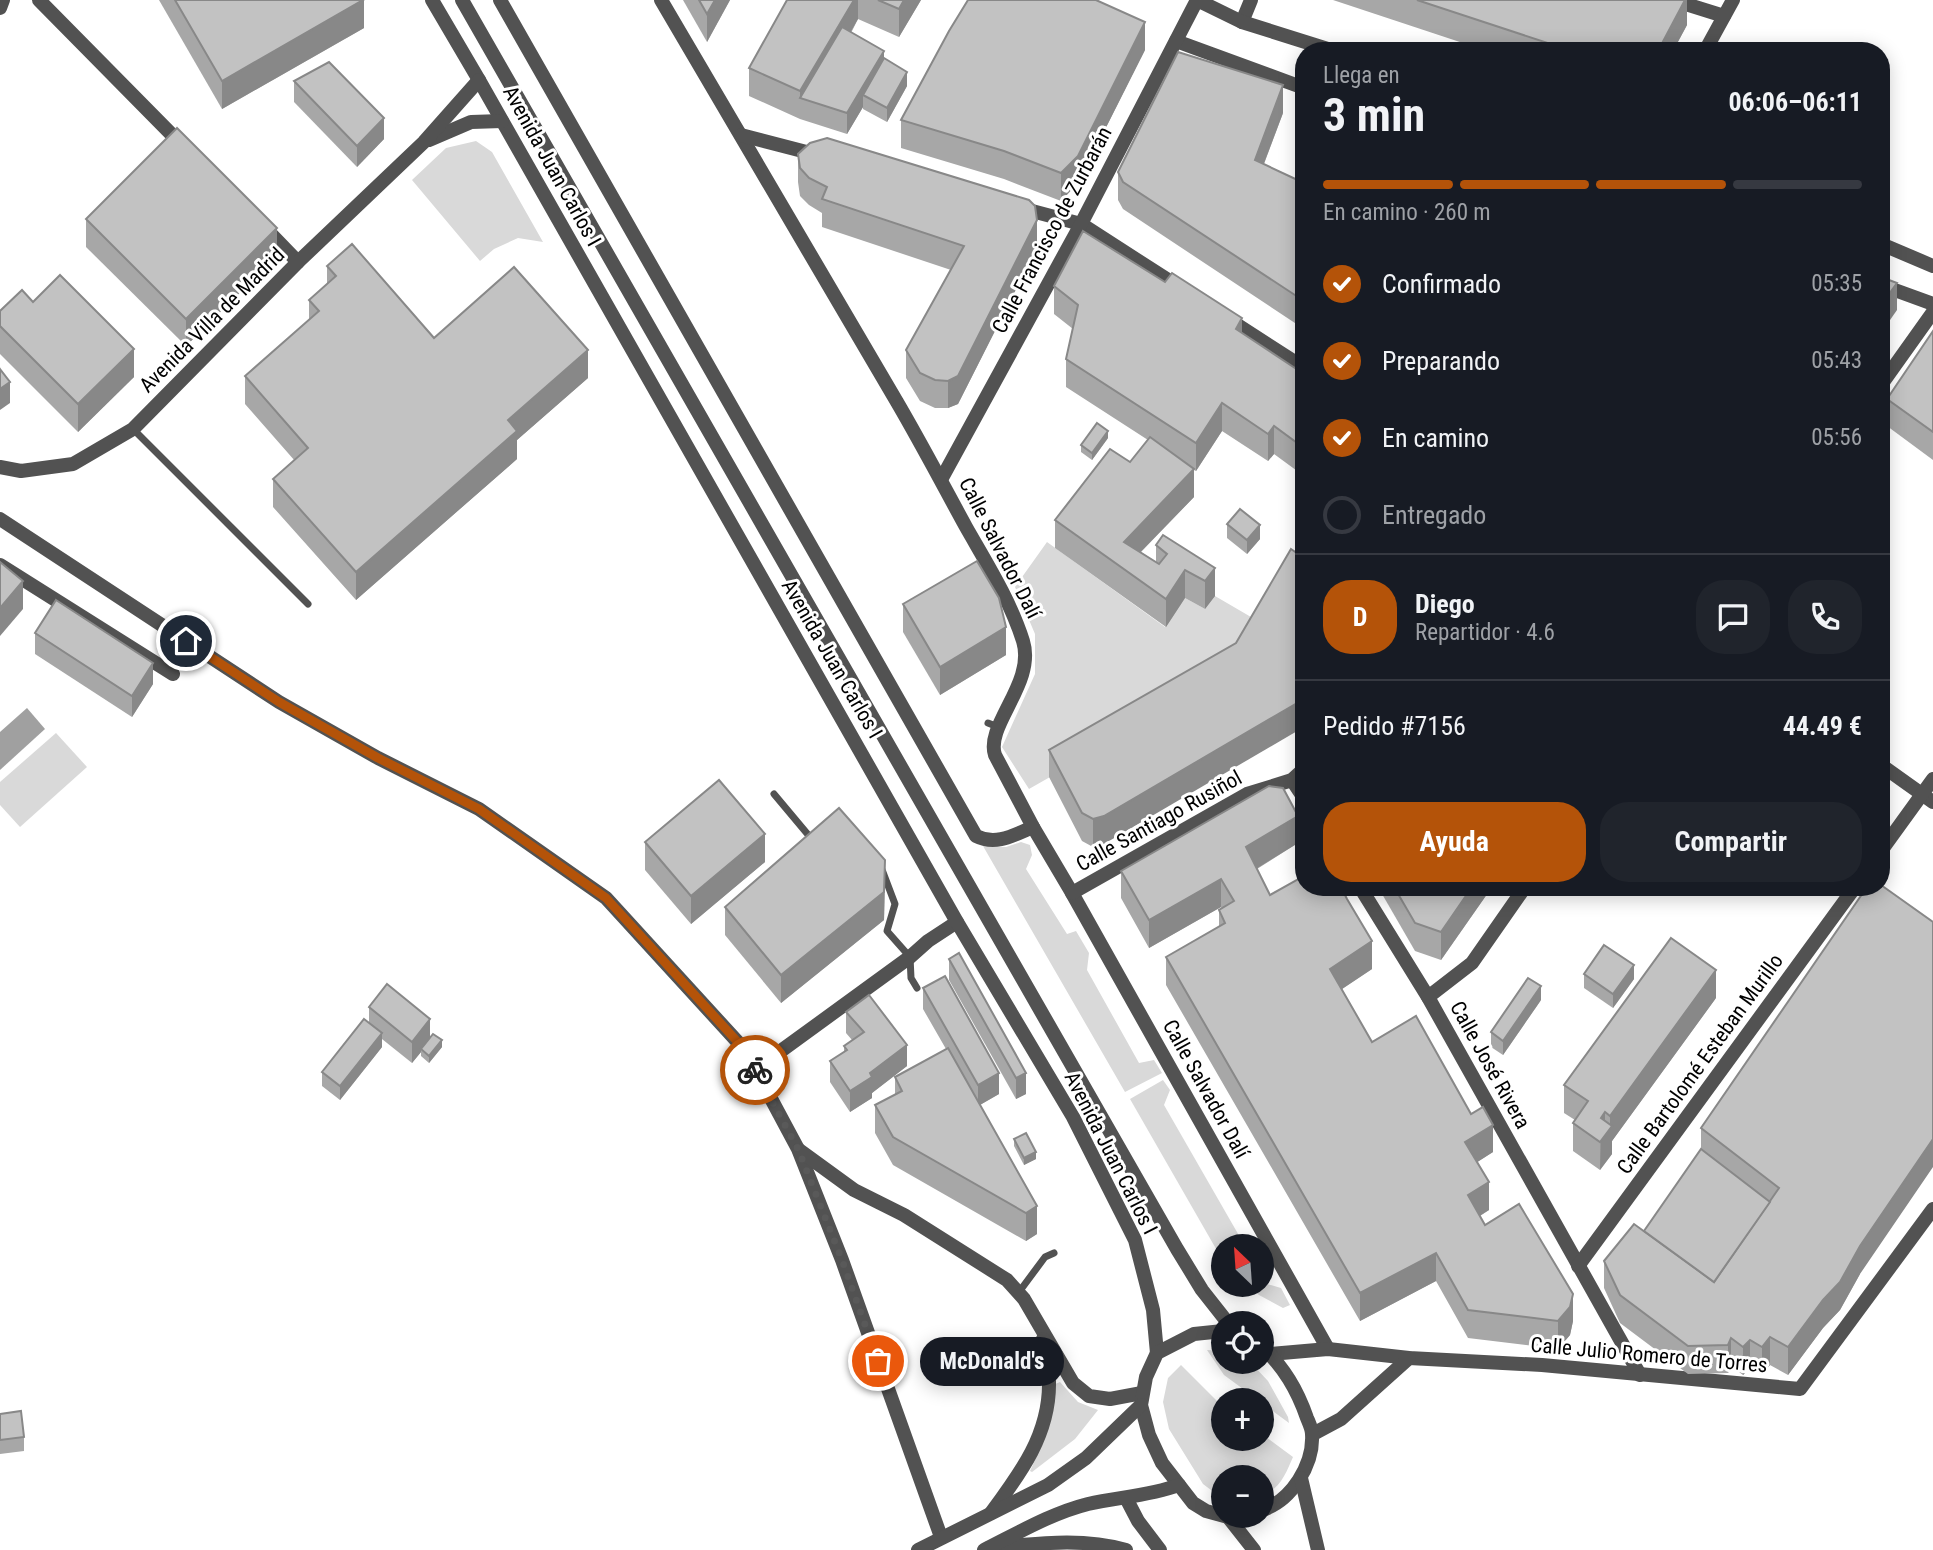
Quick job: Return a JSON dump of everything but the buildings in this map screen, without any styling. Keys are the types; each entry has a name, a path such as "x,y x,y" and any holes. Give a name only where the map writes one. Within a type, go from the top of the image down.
{"street":[{"path":"0,8 3,0"},
{"path":"39,0 192,155"},
{"name":"Avenida Juan Carlos I","path":"432,0 957,922 1073,1117 1135,1240 1153,1310 1157,1353"},
{"name":"Avenida Juan Carlos I","path":"462,0 1170,1237 1202,1290 1219,1311"},
{"path":"500,0 976,836 989,840 1004,839 1033,827"},
{"name":"Calle Salvador Dalí","path":"661,0 942,478 992,571 1024,644 1026,661 1017,689 993,725 992,746 1033,827 1328,1349"},
{"path":"1197,0 1242,22 1305,42"},
{"name":"Calle Francisco de Zurbarán","path":"942,478 1081,224 1197,0"},
{"path":"1242,22 1251,0"},
{"path":"1673,0 1724,16"},
{"path":"1710,42 1733,0"},
{"path":"1176,41 1295,85"},
{"name":"Avenida Villa de Madrid","path":"0,467 21,471 73,464 133,429 298,262 424,142 479,80"},
{"path":"424,142 471,122 502,121"},
{"path":"741,135 833,159"},
{"path":"1002,204 1081,224 1295,362"},
{"path":"250,214 298,262"},
{"path":"1890,248 1933,265"},
{"path":"1890,288 1933,304"},
{"path":"1890,372 1933,312"},
{"path":"0,519 279,702 378,758 479,809 606,898 745,1050 798,1149 842,1260 941,1537"},
{"path":"0,565 173,674"},
{"path":"1890,771 1928,798"},
{"name":"Calle Santiago Rusiñol","path":"1072,893 1247,794 1295,776"},
{"path":"1292,779 1295,784"},
{"path":"1890,841 1928,798 1933,779"},
{"name":"Calle José Rivera","path":"1366,896 1428,997 1640,1375"},
{"path":"1428,997 1472,963 1519,896"},
{"name":"Calle Bartolomé Esteban Murillo","path":"1578,1266 1848,896"},
{"path":"754,1068 957,922"},
{"path":"798,1149 853,1190 904,1214 1007,1280 1018,1293 1073,1383 1090,1396 1141,1399"},
{"name":"Calle Julio Romero de Torres","path":"1274,1350 1328,1349 1409,1358 1542,1365 1800,1389 1933,1209"},
{"path":"990,1513 1019,1475 1035,1448 1046,1412 1049,1382 1041,1331"},
{"path":"1211,1332 1194,1334 1157,1353 1146,1377 1141,1399 1149,1435 1162,1463 1193,1503 1211,1512"},
{"path":"1312,1434 1341,1419 1409,1358"},
{"path":"1274,1359 1287,1373 1301,1399 1312,1434 1301,1478 1287,1496 1274,1503"},
{"path":"918,1550 1048,1485 1086,1458 1141,1399"},
{"path":"1301,1478 1318,1550"},
{"path":"986,1549 1060,1512 1159,1492 1179,1485"},
{"path":"1126,1497 1138,1521 1160,1550"},
{"path":"1240,1528 1254,1550"},
{"path":"986,1549 1058,1542 1091,1543 1126,1550"}],"lane":[{"path":"133,429 308,604"},
{"path":"774,794 810,836 821,829"},
{"path":"878,863 885,872 895,904 887,931 911,957 911,978 917,988"},
{"path":"1018,1293 1045,1257 1054,1253"}],"shaded area":[{"path":"476,141 492,152 543,242 518,238 494,249 480,261 412,180 446,148"},
{"path":"1047,542 1165,627 1185,598 1205,609 1215,596 1263,624 1236,671 1029,789 1002,747 1035,674 1035,634 1015,587"},
{"path":"27,708 45,729 0,770 0,732"},
{"path":"56,733 87,767 20,827 0,805 0,782"},
{"path":"1021,842 1030,845 1032,855 1026,869 1067,934 1076,931 1089,953 1087,970 1139,1063 1154,1060 1162,1073 1125,1092 983,846 1006,847"},
{"path":"1163,1080 1170,1090 1164,1105 1238,1234 1211,1234 1211,1240 1130,1099"},
{"path":"1274,1286 1281,1288 1290,1305 1283,1308 1263,1297 1274,1297"},
{"path":"1181,1365 1211,1395 1211,1451 1274,1451 1274,1443 1293,1457 1282,1480 1274,1488 1274,1465 1211,1465 1211,1490 1203,1484 1169,1429 1163,1402 1168,1378"},
{"path":"1261,1374 1272,1388 1242,1388 1224,1375"},
{"path":"1060,1382 1078,1402 1098,1410 1075,1439 1032,1472 1030,1471 1046,1429 1053,1385"},
{"path":"1274,1392 1288,1417 1289,1423 1274,1412"}],"way so far":[{"path":"755,1070 798,1149 878,1361"}],"place":[{"name":"McDonald's","path":"878,1361"}],"route":[{"path":"186,641 279,702 378,758 479,809 606,898 745,1050 755,1070"}]}
